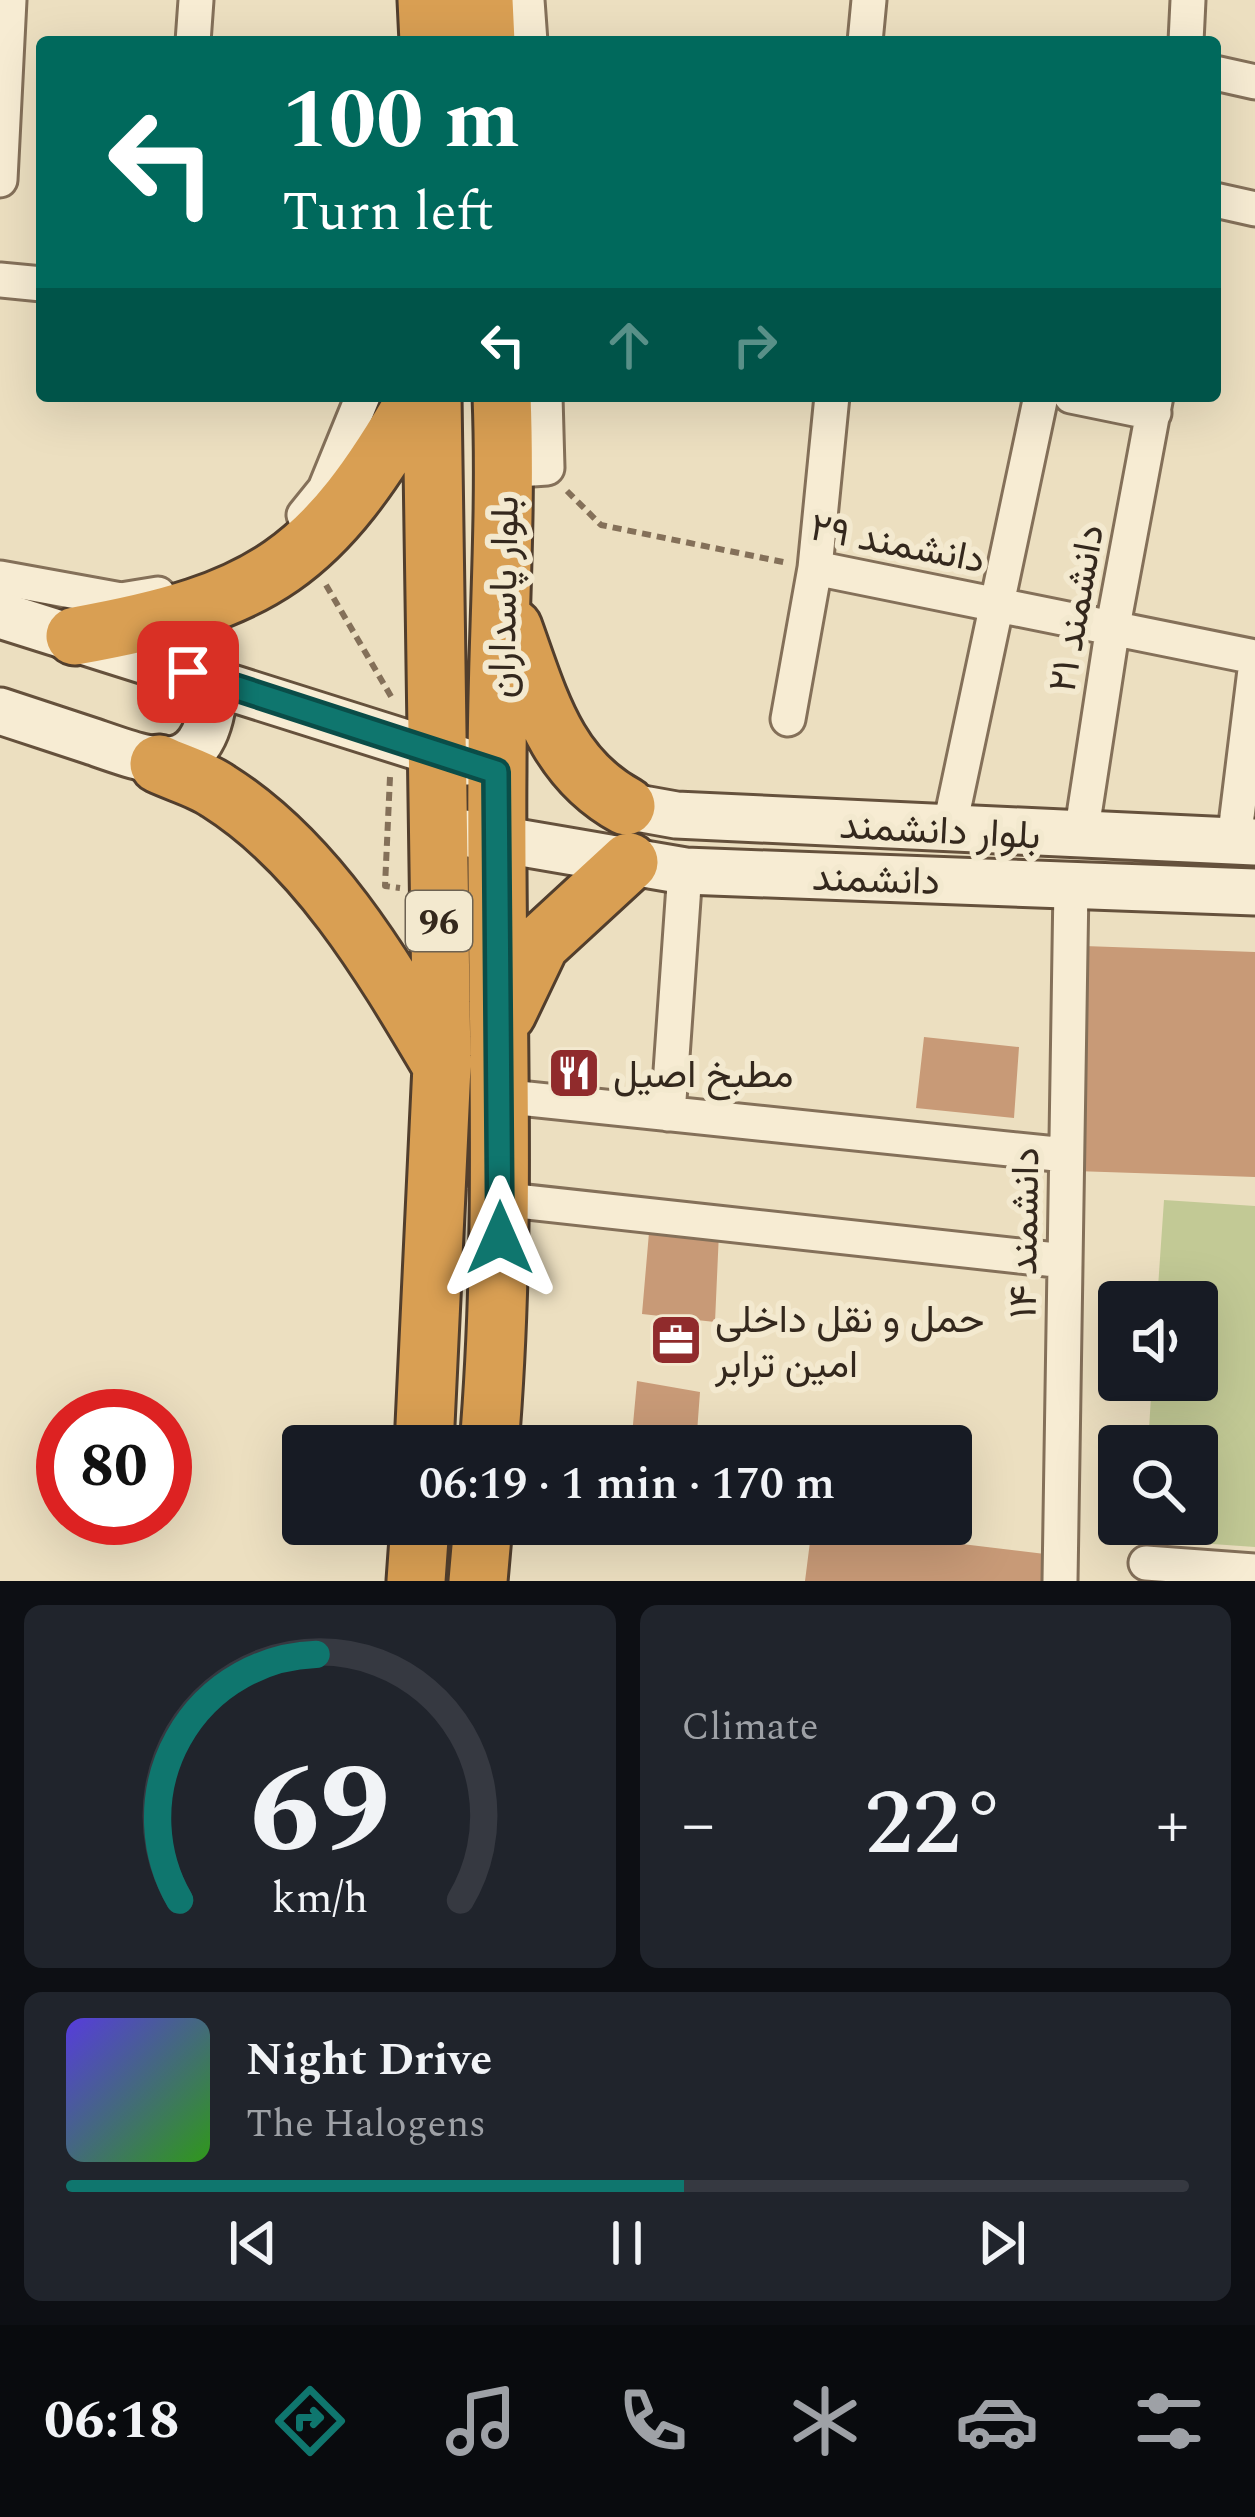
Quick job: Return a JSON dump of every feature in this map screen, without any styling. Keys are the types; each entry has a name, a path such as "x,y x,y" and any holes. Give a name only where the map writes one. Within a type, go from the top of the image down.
{"highway":[{"path":"427,0 429,36"},
{"path":"484,0 486,36"},
{"path":"75,636 171,619 297,559 344,514 414,402"},
{"name":"بلوار پاسداران","path":"425,1425 442,1066 432,402"},
{"name":"بلوار پاسداران","path":"491,1425 500,1315 502,1022 496,772 504,602 526,469 504,402"},
{"path":"504,602 552,732 570,763 597,790 626,806"},
{"path":"159,764 218,790 290,853 388,974 442,1066"},
{"path":"502,1022 541,944 628,862"},
{"path":"416,1581 419,1545"},
{"path":"478,1581 481,1545"}],"street":[{"path":"0,180 9,0"},
{"path":"194,36 196,0"},
{"path":"527,0 530,36"},
{"path":"865,36 868,0"},
{"path":"1186,36 1188,0"},
{"path":"1221,74 1255,82"},
{"path":"1221,201 1255,209"},
{"path":"0,280 36,283"},
{"path":"0,578 121,600 178,591 235,569 281,545 325,489 361,402"},
{"path":"526,469 543,402"},
{"path":"788,719 815,568 831,402"},
{"path":"949,830 1040,402"},
{"name":"دانشمند ۲۱","path":"1081,836 1113,626 1155,404"},
{"name":"دانشمند ۲۹","path":"815,568 1255,656"},
{"path":"0,615 496,772"},
{"path":"1244,842 1255,670"},
{"path":"0,711 159,764 188,755 208,731 212,701 188,672"},
{"name":"بلوار دانشمند","path":"626,806 676,814 949,830 1244,842"},
{"name":"دانشمند","path":"437,827 685,871 1255,892"},
{"path":"668,1114 685,871"},
{"name":"دانشمند ۱۴","path":"1060,1581 1071,886"},
{"path":"499,1096 1066,1155"},
{"path":"499,1199 1065,1261"},
{"path":"1146,1563 1255,1571"}],"path":[{"name":"دانشمند ۲۹","path":"526,469 602,525 815,568"}],"green space":[{"path":"1164,1200 1255,1206 1255,1547 1218,1544 1218,1425 1149,1425 1151,1401 1218,1401 1218,1281 1158,1281"}],"building":[{"path":"1084,946 1255,952 1255,1177 1075,1171"},
{"path":"924,1037 1019,1047 1014,1118 916,1108"},
{"path":"650,1221 719,1232 715,1322 642,1314"},
{"path":"637,1381 700,1392 698,1425 633,1425"},
{"path":"810,1545 970,1545 1045,1554 1041,1581 805,1581"}],"place":[{"name":"مطبخ اصیل","path":"574,1073"},
{"name":"حمل و نقل داخلى امین ترابر","path":"676,1340"}],"route":[{"path":"188,672 496,772 502,1022 500,1238"}]}
